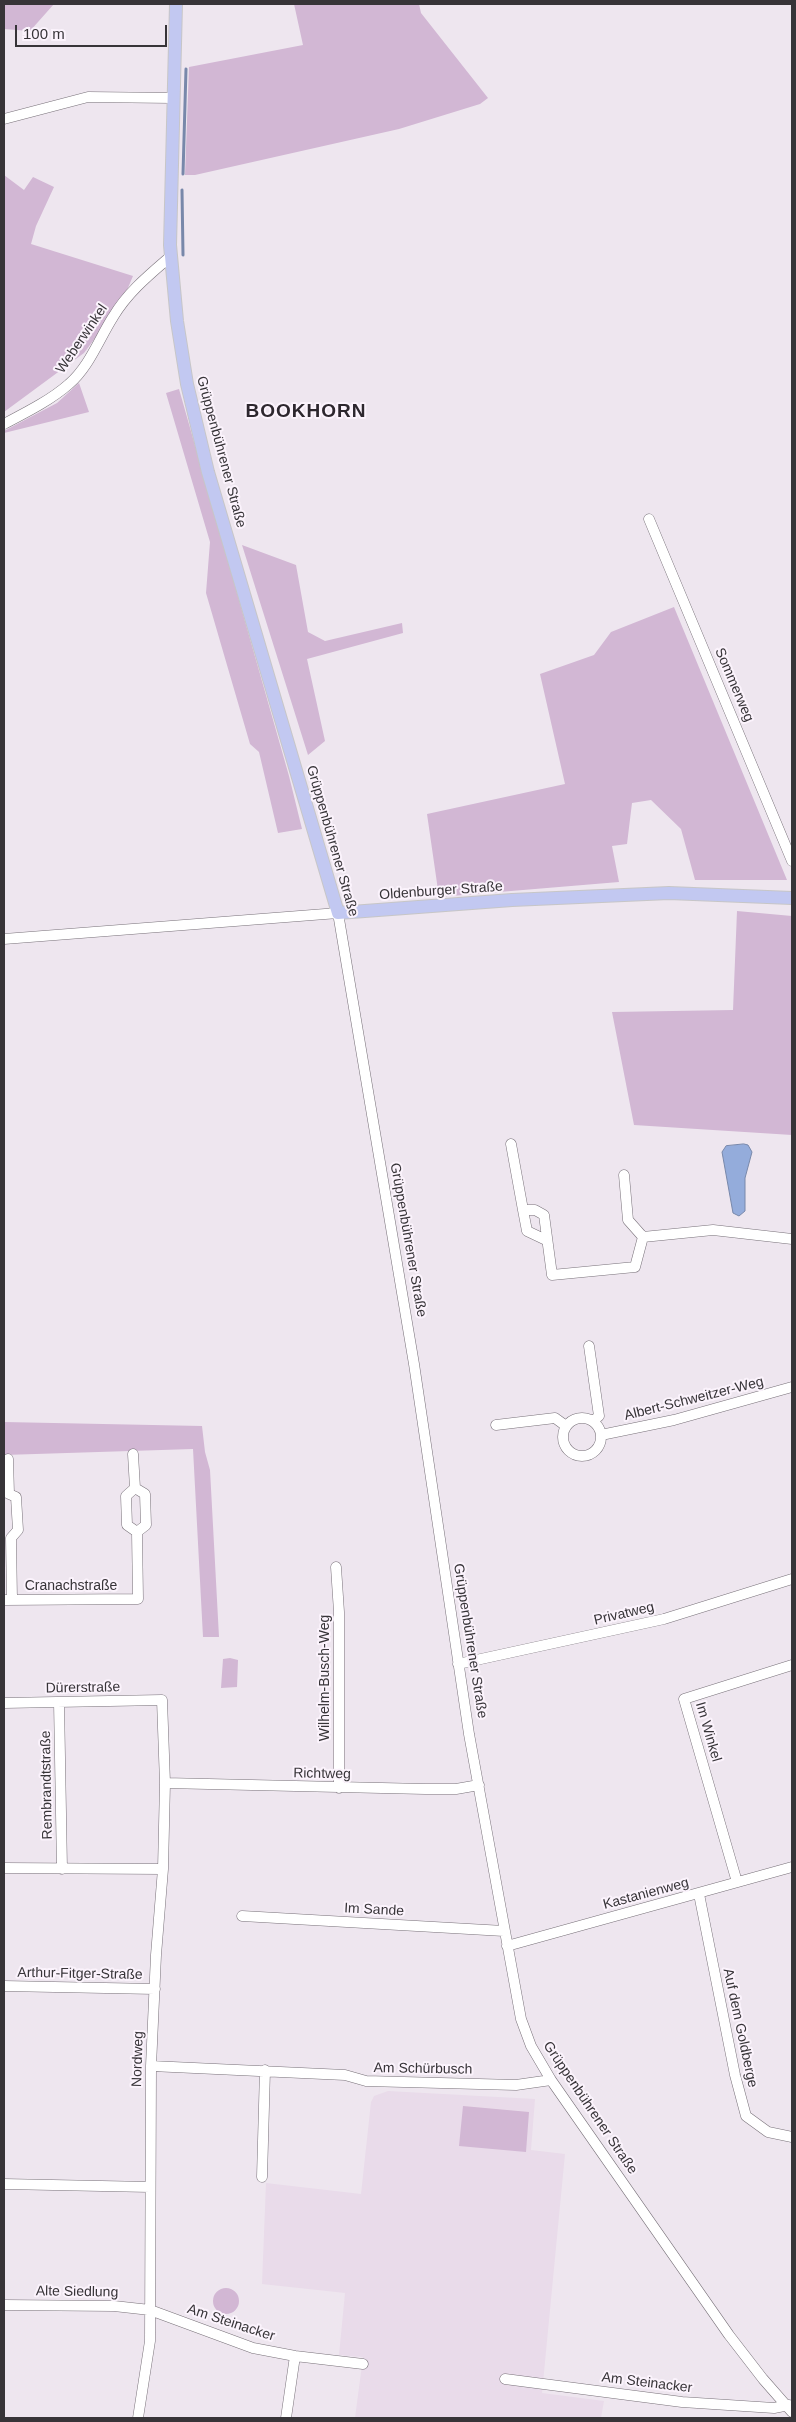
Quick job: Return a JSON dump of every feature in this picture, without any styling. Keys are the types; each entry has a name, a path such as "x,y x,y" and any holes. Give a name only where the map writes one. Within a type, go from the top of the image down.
{"main road":[{"name":"Grüppenbührener Straße","path":"176,4 171,256 177,321 187,384 208,472 338,913"},
{"name":"Oldenburger Straße","path":"338,913 512,900 669,893 792,898"}],"street":[{"path":"4,119 88,97 173,98"},
{"name":"Weberwinkel","path":"4,424 70,384 93,352 113,316 136,286 171,256"},
{"name":"Sommerweg","path":"650,519 792,861"},
{"name":"Oldenburger Straße","path":"4,940 338,913"},
{"name":"Grüppenbührener Straße","path":"338,913 414,1364 458,1664 521,2019 531,2046 551,2080 729,2335 790,2407"},
{"path":"511,1144 526,1231 546,1240"},
{"path":"624,1175 628,1220 643,1237"},
{"path":"523,1210 535,1210 544,1215 552,1275 635,1267 643,1237"},
{"path":"643,1237 713,1230 792,1239"},
{"path":"589,1346 599,1416 593,1421"},
{"name":"Albert-Schweitzer-Weg","path":"601,1435 674,1420 792,1388"},
{"path":"496,1425 555,1418 566,1426"},
{"path":"580,1418 593,1421 599,1427 601,1435 601,1441 595,1451 584,1456 568,1449 564,1444 563,1438 566,1426 580,1418"},
{"path":"134,1454 135,1488"},
{"path":"8,1459 6,1496 16,1497 18,1530 8,1535 8,1600"},
{"path":"135,1488 145,1494 146,1525 138,1532 127,1525 126,1496 135,1488"},
{"name":"Cranachstraße","path":"8,1600 138,1599 138,1532"},
{"name":"Wilhelm-Busch-Weg","path":"336,1567 339,1612 339,1788"},
{"name":"Privatweg","path":"458,1664 670,1617 792,1579"},
{"name":"Im Winkel","path":"738,1882 684,1699 792,1665"},
{"name":"Dürerstraße","path":"4,1703 162,1700"},
{"name":"Nordweg","path":"138,2418 150,2341 151,2066 163,1869 164,1783 162,1700"},
{"name":"Rembrandtstraße","path":"59,1702 62,1868"},
{"name":"Richtweg","path":"164,1783 339,1788 456,1789 479,1786"},
{"name":"Kastanienweg","path":"507,1946 792,1867"},
{"path":"4,1868 163,1869"},
{"name":"Auf dem Goldberge","path":"699,1894 735,2076 746,2116 768,2132 792,2136"},
{"name":"Im Sande","path":"242,1916 504,1931"},
{"name":"Arthur-Fitger-Straße","path":"4,1986 155,1989"},
{"name":"Am Schürbusch","path":"151,2066 345,2075 366,2081 516,2085 551,2080"},
{"path":"262,2177 265,2070"},
{"path":"4,2184 150,2187"},
{"name":"Alte Siedlung","path":"4,2305 114,2306 150,2310"},
{"name":"Am Steinacker","path":"150,2310 254,2348 295,2356 363,2364"},
{"path":"286,2418 295,2356"},
{"name":"Am Steinacker","path":"505,2379 682,2402 774,2408 790,2407"}],"shaded area":[{"path":"4,4 54,4 30,31 4,29"},
{"path":"294,4 419,4 421,13 488,98 480,104 399,129 195,175 185,175 189,67 303,45"},
{"path":"4,175 24,190 33,177 54,187 36,226 31,244 133,276 122,302 84,353 4,412"},
{"path":"79,383 89,412 4,433 4,431 57,403"},
{"path":"179,389 289,776 302,829 278,833 259,752 250,744 206,593 210,542 166,393"},
{"path":"242,545 296,565 308,632 325,641 402,623 403,633 307,659 325,741 308,755"},
{"path":"674,607 787,880 695,880 681,829 651,800 632,803 627,844 612,846 619,882 439,897 427,814 565,784 540,674 594,655 611,632"},
{"path":"737,911 792,916 792,1135 634,1125 612,1012 733,1010"},
{"path":"4,1422 202,1426 205,1452 210,1470 219,1637 203,1637 193,1449 4,1455"},
{"path":"223,1659 238,1660 237,1687 221,1688"},
{"path":"388,2091 535,2099 531,2150 565,2154 542,2393 604,2401 601,2418 355,2418 363,2357 339,2355 345,2293 262,2284 266,2183 361,2194 371,2102 374,2096"},
{"path":"463,2106 529,2112 526,2152 459,2146"},
{"path":"226,2288 235,2292 239,2301 235,2310 226,2314 217,2310 213,2301 217,2292"}],"water":[{"path":"748,1145 752,1152 745,1178 745,1211 739,1216 733,1213 722,1152 726,1146"}],"waterway":[{"path":"183,174 186,69"},
{"path":"182,190 183,255"}],"district":[{"name":"BOOKHORN","path":"306,412"}]}
